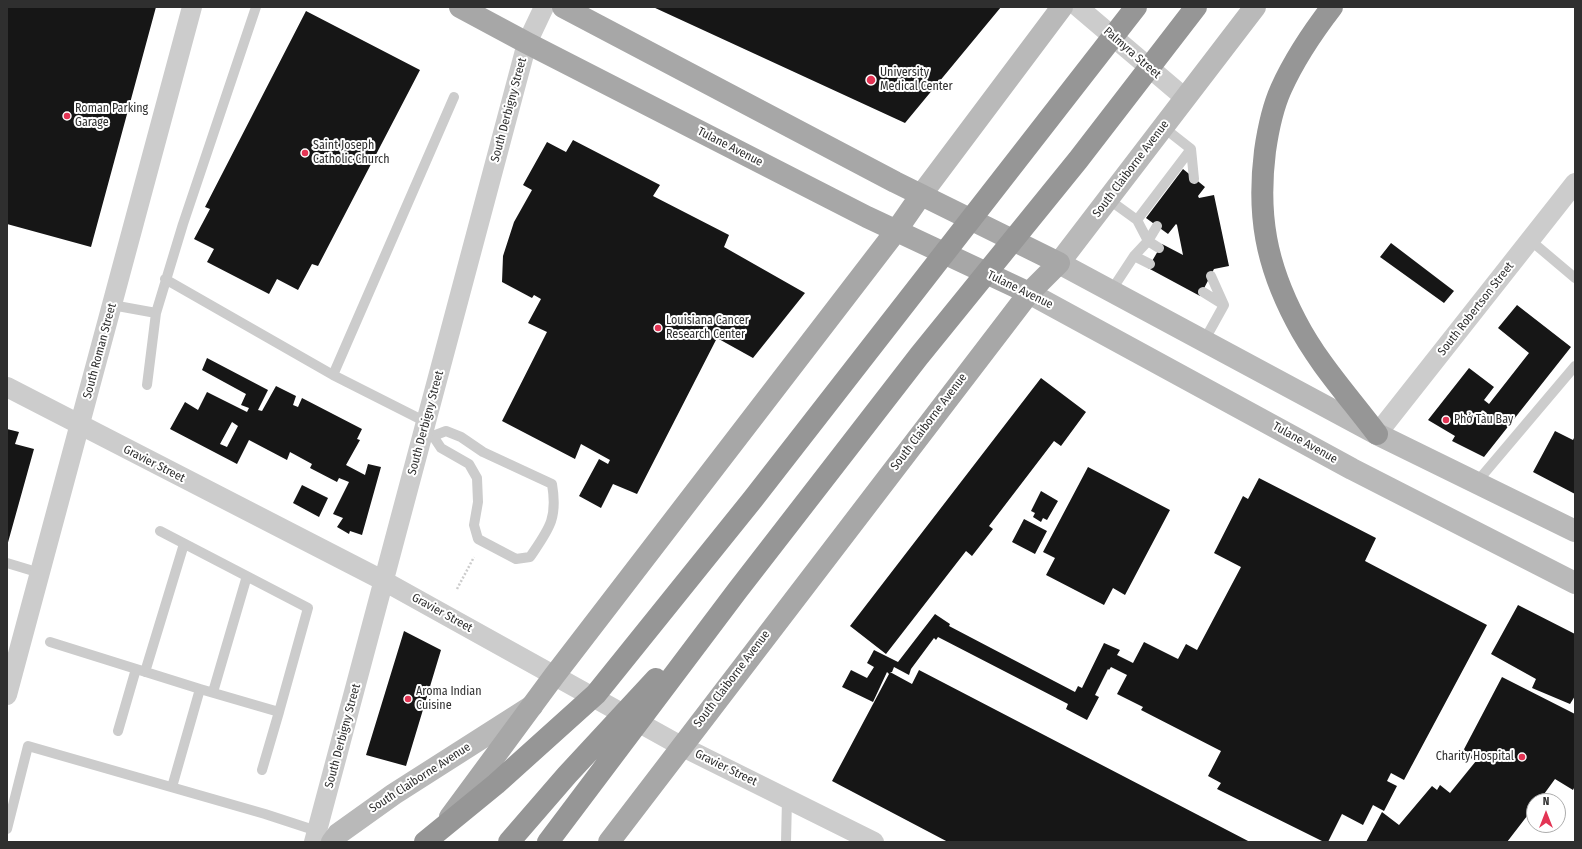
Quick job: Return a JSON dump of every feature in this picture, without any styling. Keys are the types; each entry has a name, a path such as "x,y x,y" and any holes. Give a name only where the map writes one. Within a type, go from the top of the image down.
{"highway":[{"path":"425,842 496,784 596,694 753,499 1136,7"},
{"path":"548,842 737,591 918,356 1078,160 1196,7"},
{"path":"1332,7 1312,33 1297,59 1280,90 1272,115 1267,139 1262,179 1263,223 1268,251 1275,274 1296,322 1311,346 1377,434"},
{"path":"509,842 567,775 737,591"}],"main road":[{"name":"Tulane Avenue","path":"460,7 527,43 896,232 1029,293"},
{"path":"563,7 921,195 1059,263"},
{"name":"South Claiborne Avenue","path":"431,842 554,676 896,232 921,195"},
{"name":"South Claiborne Avenue","path":"609,842 1029,293 1059,263"}],"street":[{"name":"South Roman Street","path":"7,695 192,7"},
{"name":"South Derbigny Street","path":"321,838 384,581 428,430 527,43 544,7"},
{"name":"South Claiborne Avenue","path":"921,195 1062,7"},
{"name":"Palmyra Street","path":"1078,7 1185,98"},
{"name":"South Claiborne Avenue","path":"1059,263 1255,7"},
{"name":"South Robertson Street","path":"1377,434 1575,183"},
{"path":"1059,263 1377,434 1575,531"},
{"name":"Tulane Avenue","path":"1029,293 1352,469 1575,583"},
{"name":"Gravier Street","path":"7,387 80,426 384,581 681,746 874,842"},
{"name":"South Claiborne Avenue","path":"321,838 338,834 394,794 533,705"}],"lane":[{"path":"146,385 156,313 165,279 256,7"},
{"path":"334,375 454,97"},
{"path":"1163,127 1191,149 1194,179"},
{"path":"1137,220 1191,149"},
{"path":"1108,199 1137,220 1148,241 1159,248"},
{"path":"1111,290 1134,256 1148,241 1157,226"},
{"path":"1530,240 1575,278"},
{"path":"1134,256 1150,264"},
{"path":"1211,276 1224,305"},
{"path":"165,279 428,430 441,448 469,464 477,478 478,502 474,525 478,539 516,559 530,557 549,528 555,502 552,484 483,452 461,437 446,431 428,430"},
{"path":"1202,292 1224,305"},
{"path":"112,305 156,313"},
{"path":"1204,341 1224,305"},
{"path":"1476,483 1575,366"},
{"path":"160,531 308,608 262,770"},
{"path":"118,731 141,670 184,544"},
{"path":"7,563 40,573"},
{"path":"213,692 246,576"},
{"path":"50,642 279,712"},
{"path":"172,787 200,689"},
{"path":"7,829 28,746 172,787 321,838"},
{"path":"786,842 787,799"}],"path":[{"path":"457,589 468,568"}],"building":[{"name":"Roman Parking Garage","path":"7,7 156,7 91,247 7,224"},
{"name":"University Medical Center","path":"653,7 1001,7 905,123"},
{"name":"Saint Joseph Catholic Church","path":"306,11 420,70 318,266 312,264 298,290 277,279 269,294 207,262 214,249 194,239 210,209 205,207"},
{"name":"Louisiana Cancer Research Center","path":"573,140 660,185 653,196 729,235 724,247 805,293 753,358 717,338 637,494 613,484 601,508 579,496 599,459 608,464 610,460 581,444 575,459 502,421 547,332 528,323 541,299 534,295 532,298 502,282 503,256 514,222 532,190 523,185 547,142 566,152"},
{"path":"1183,169 1205,187 1198,196 1199,198 1214,195 1229,266 1214,269 1200,296 1148,268 1162,244 1183,255 1176,224 1168,234 1146,218"},
{"path":"1391,243 1454,291 1444,303 1380,257"},
{"path":"1517,305 1571,347 1484,457 1452,441 1455,436 1428,420 1469,368 1494,387 1484,400 1489,404 1529,353 1498,328"},
{"path":"207,358 268,390 258,410 262,411 276,386 296,396 293,405 298,407 302,398 362,429 357,439 360,440 346,465 365,475 368,464 381,467 362,535 350,531 349,534 337,527 343,518 333,514 349,482 339,478 337,482 310,468 312,464 290,452 287,460 249,440 237,464 170,429 185,402 198,410 207,392 247,412 249,408 241,405 246,394 202,370","holes":["232,422 238,426 227,447 220,444"]},
{"path":"1041,378 1086,412 1061,446 1054,441 989,526 993,529 972,556 966,551 886,654 850,626"},
{"path":"7,429 19,432 15,444 34,449 7,546"},
{"path":"1555,431 1573,440 1575,436 1575,494 1533,472"},
{"path":"1088,467 1170,510 1125,595 1113,588 1104,605 1046,575 1055,558 1043,552"},
{"path":"1259,478 1376,538 1365,561 1487,625 1404,780 1391,773 1387,781 1397,786 1384,811 1373,805 1363,825 1342,814 1328,842 1324,842 1217,789 1221,783 1208,776 1221,751 1141,710 1143,707 1117,694 1127,675 1111,667 1109,670 1108,669 1095,695 1099,697 1087,720 1066,709 1068,704 938,637 936,640 934,638 911,669 909,675 894,667 892,672 890,672 912,684 919,670 1250,842 948,842 832,781 889,674 887,672 873,702 842,687 851,670 867,678 874,667 867,663 874,650 898,662 935,614 950,624 949,626 1075,692 1078,686 1082,688 1104,643 1120,650 1117,655 1133,663 1144,642 1178,659 1186,644 1197,650 1241,567 1214,553 1243,496 1248,499"},
{"path":"302,485 328,498 319,517 293,503"},
{"path":"1041,491 1058,501 1047,520 1043,518 1041,522 1033,517 1035,513 1031,511"},
{"path":"1024,519 1047,531 1035,554 1012,542"},
{"path":"1518,605 1575,634 1575,696 1570,704 1532,688 1536,679 1491,654"},
{"path":"404,631 441,650 406,766 366,755"},
{"name":"Charity Hospital","path":"1502,677 1575,714 1575,786 1573,790 1555,779 1545,793 1526,793 1526,817 1507,842 1366,842 1382,812 1399,825 1432,786 1437,790 1440,785 1450,793 1476,761 1462,753"}],"place":[{"name":"University Medical Center","path":"871,80"},
{"name":"Roman Parking Garage","path":"67,116"},
{"name":"Saint Joseph Catholic Church","path":"305,153"},
{"name":"Louisiana Cancer Research Center","path":"658,328"},
{"name":"Phở Tàu Bay","path":"1446,420"},
{"name":"Aroma Indian Cuisine","path":"408,699"},
{"name":"Charity Hospital","path":"1522,757"}]}
